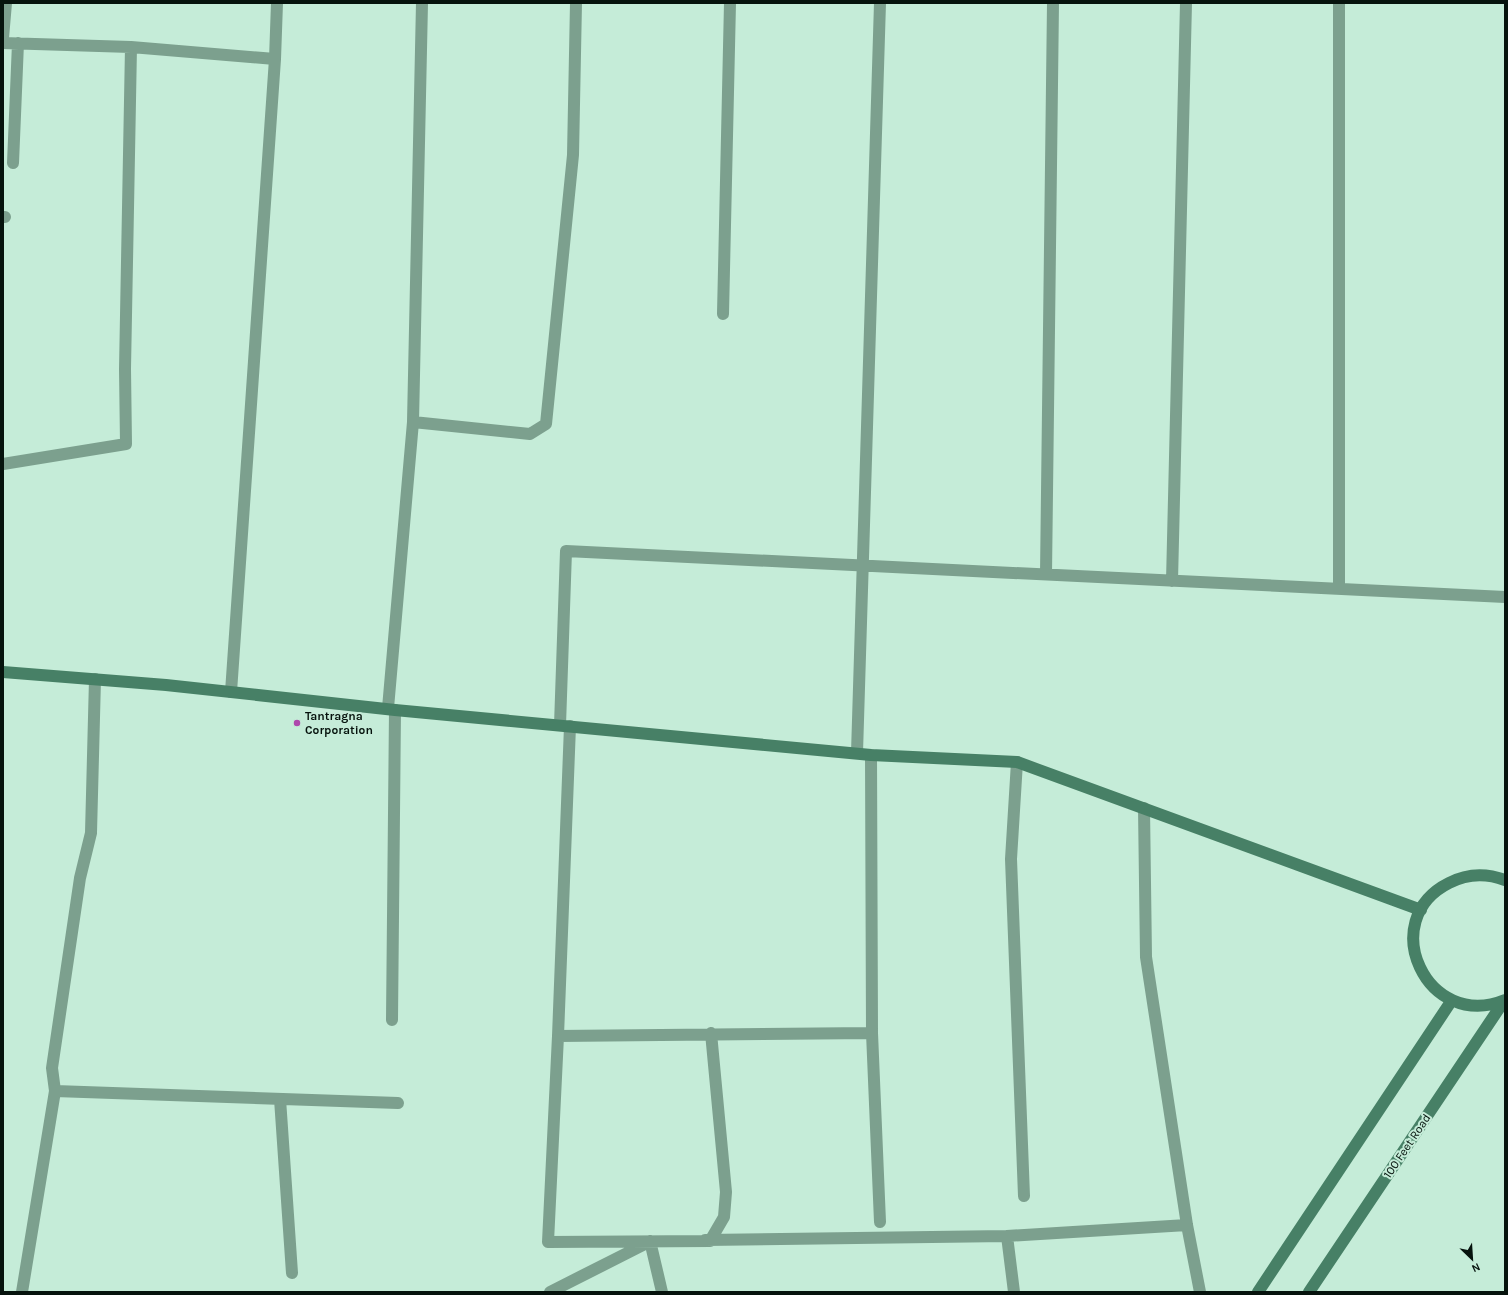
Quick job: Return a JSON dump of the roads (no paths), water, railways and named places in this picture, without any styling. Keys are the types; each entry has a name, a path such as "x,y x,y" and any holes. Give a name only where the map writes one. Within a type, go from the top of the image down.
{"street":[{"path":"3,38 6,3"},
{"path":"230,692 275,59 277,3"},
{"path":"392,1020 392,709 412,422 422,3"},
{"path":"412,422 530,434 546,424 573,155 576,3"},
{"path":"723,314 730,3"},
{"path":"857,753 880,3"},
{"path":"1046,574 1053,3"},
{"path":"1172,581 1186,3"},
{"path":"1339,3 1339,589"},
{"path":"3,43 131,47 275,59"},
{"path":"13,163 18,43"},
{"path":"3,464 126,444 125,369 131,47"},
{"path":"1187,1225 1007,1236 548,1242 558,1036 565,725 566,550 1505,597"},
{"path":"3,672 95,679 871,755 1017,762 1420,910"},
{"path":"22,1292 55,1091 52,1068 80,878 91,833 95,679"},
{"path":"871,755 872,1033 880,1222"},
{"path":"1017,762 1011,859 1024,1196"},
{"path":"1144,808 1146,957 1187,1225 1200,1292"},
{"path":"1504,1001 1487,1005 1468,1005 1452,1000 1437,991 1424,978 1416,962 1413,938 1414,927 1420,910 1431,895 1443,885 1458,878 1473,875 1489,875 1505,880"},
{"path":"1258,1292 1452,1000"},
{"name":"100 Feet Road","path":"1309,1292 1504,1001"},
{"path":"558,1036 711,1033 872,1033"},
{"path":"550,1292 650,1241 710,1241 724,1217 726,1192 711,1033"},
{"path":"55,1091 398,1103"},
{"path":"280,1099 292,1272"},
{"path":"1007,1236 1014,1292"},
{"path":"650,1241 662,1292"}],"place":[{"name":"Tantragna Corporation","path":"297,723"}]}
